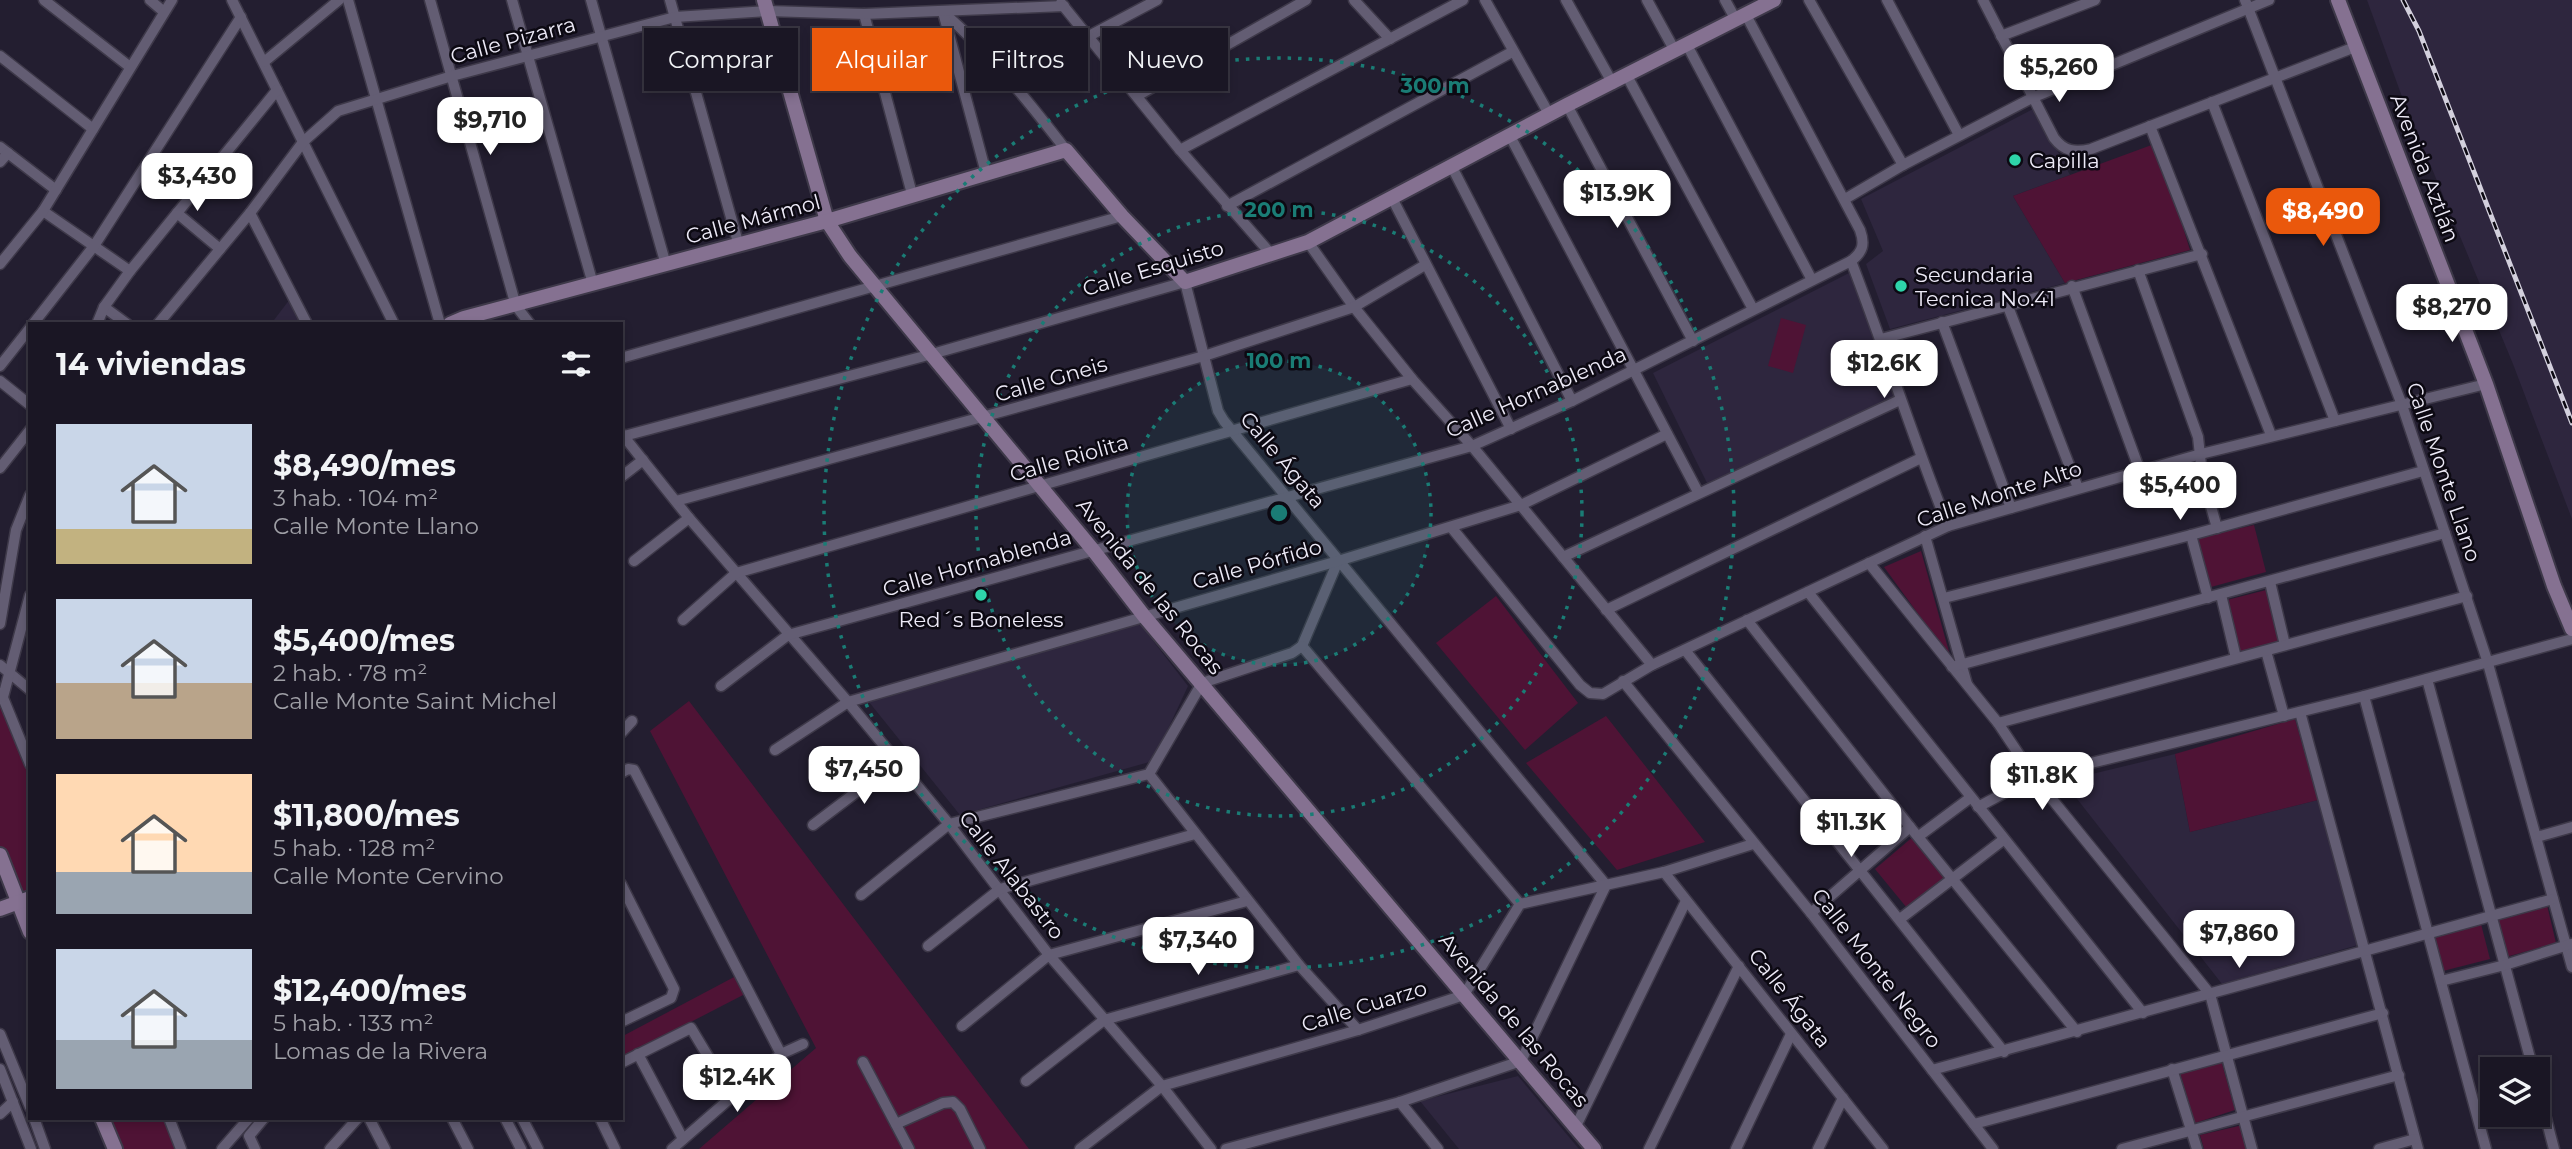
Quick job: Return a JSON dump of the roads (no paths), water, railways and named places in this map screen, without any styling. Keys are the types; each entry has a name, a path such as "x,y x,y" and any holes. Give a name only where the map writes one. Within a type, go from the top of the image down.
{"street":[{"path":"44,0 130,67"},
{"path":"150,0 164,12"},
{"path":"0,264 43,211 172,0"},
{"path":"232,0 393,322"},
{"path":"264,62 340,0"},
{"path":"348,0 439,322"},
{"path":"442,0 430,2 516,306 528,322"},
{"path":"512,0 593,284"},
{"path":"591,0 666,265"},
{"path":"670,0 739,246"},
{"path":"1089,36 1157,0"},
{"path":"1137,96 1306,0"},
{"path":"1353,0 1390,39"},
{"path":"1180,150 1462,0"},
{"path":"1485,0 1549,114"},
{"path":"1566,0 1613,84"},
{"path":"1647,0 1681,48 1812,280"},
{"path":"1725,0 1741,18 1860,230 1863,244 1858,256 1851,261 1948,526"},
{"name":"Calle Esquisto","path":"623,434 932,354 1185,282 1308,242 1549,114 1613,84 1774,0"},
{"path":"1809,0 1903,164"},
{"path":"1887,0 1959,135"},
{"path":"1983,0 2054,138 2064,149 2070,151 2091,149 2355,47"},
{"path":"2001,36 2095,0"},
{"path":"1845,199 1903,164 2032,98 2247,4 2269,0"},
{"name":"Avenida Aztlán","path":"2338,0 2486,384 2554,586 2572,629"},
{"path":"1061,3 1180,150 1271,254"},
{"name":"Calle Pizarra","path":"160,322 250,213 303,142 338,111 452,76 675,16 766,6 864,14 943,12 1061,3"},
{"name":"Calle Monte Llano","path":"2247,4 2402,405 2467,596 2553,900 2569,945 2572,967"},
{"name":"Avenida de las Rocas","path":"766,6 827,221 874,288 984,417 1144,616 1594,1149"},
{"path":"943,12 986,173"},
{"name":"Calle Ágata","path":"943,12 971,36 1015,85 1122,216 1185,282 1218,411 1606,885"},
{"path":"864,14 912,194"},
{"path":"35,322 94,246 241,17"},
{"path":"1227,206 1512,52"},
{"path":"0,56 93,129"},
{"path":"1628,76 1752,309"},
{"path":"98,322 104,306 130,271 277,90"},
{"path":"2212,102 2335,421"},
{"path":"1567,105 1693,341"},
{"path":"2150,126 2271,435"},
{"path":"1510,136 1698,492"},
{"path":"0,162 4,150 56,190"},
{"name":"Calle Mármol","path":"455,322 739,246 1066,150"},
{"path":"1452,167 1572,401"},
{"path":"1392,198 1511,429"},
{"path":"43,211 130,271"},
{"path":"177,213 220,249"},
{"path":"250,213 306,322"},
{"path":"623,357 1122,216"},
{"path":"1308,242 1354,307 1412,379 1472,446 1652,665"},
{"path":"1881,339 2072,286 2202,254"},
{"name":"Calle Hornablenda","path":"788,635 1472,446 1572,401 1851,261"},
{"name":"Calle Gneis","path":"676,500 1204,356 1354,307 1426,265"},
{"path":"2138,270 2198,437 2202,474 2217,528"},
{"path":"2072,286 2140,471"},
{"path":"2007,304 2078,488"},
{"path":"104,306 124,322"},
{"path":"1941,322 2011,508"},
{"path":"0,366 28,331"},
{"name":"Calle Riolita","path":"736,573 1412,379"},
{"path":"0,381 28,403"},
{"name":"Calle Monte Alto","path":"1451,527 1580,685 1590,693 1603,694 1652,665 1948,526 2201,453 2486,384"},
{"path":"1563,557 1900,400"},
{"path":"0,468 28,433"},
{"name":"Calle Alabastro","path":"623,434 690,518 949,824 1049,955 1162,1086 1211,1149"},
{"name":"Calle Pórfido","path":"775,750 848,702 1339,561 1521,505 1667,434"},
{"path":"1606,610 1921,458"},
{"path":"623,475 643,460"},
{"path":"1944,598 2191,535 2423,471"},
{"path":"0,624 16,530 28,500"},
{"path":"634,561 690,518"},
{"path":"1957,665 2445,533"},
{"path":"2191,535 2208,598"},
{"path":"1925,537 1944,598 1957,665"},
{"path":"861,895 949,824 1149,774 1202,683 1292,653 1302,646 1339,561"},
{"path":"1869,563 1957,665 1968,686 1998,723 2034,777 2210,994 2252,1149"},
{"path":"682,620 736,573"},
{"path":"2270,582 2285,645"},
{"path":"1808,593 2143,1013"},
{"path":"2221,595 2236,658"},
{"path":"1998,723 2467,596"},
{"path":"28,612 2,693 28,759"},
{"path":"1747,620 1910,827 2077,1031"},
{"path":"721,686 788,635"},
{"path":"1978,807 2034,777 2364,696 2487,660 2572,639"},
{"path":"1302,646 1520,904"},
{"path":"1685,650 2004,1052"},
{"path":"2266,651 2284,716"},
{"path":"0,665 28,688"},
{"path":"2427,679 2530,1057"},
{"name":"Calle Monte Negro","path":"1623,681 1811,913 1993,1149"},
{"path":"2364,696 2486,1149"},
{"path":"2300,712 2417,1144 2379,1149"},
{"path":"623,731 632,722"},
{"path":"813,825 896,762"},
{"path":"625,771 634,770 781,1054"},
{"path":"1149,774 1299,965 1358,1030"},
{"path":"1919,836 1970,798"},
{"path":"1811,913 1910,827"},
{"path":"2537,837 2572,827"},
{"path":"928,946 1000,889 1195,834"},
{"path":"1900,919 2003,840"},
{"path":"1464,995 1520,904 1664,872 1753,844"},
{"path":"0,855 24,900 28,921"},
{"name":"Calle Ágata","path":"1664,872 1883,1149"},
{"path":"1226,1149 1399,1102 1521,1061 1606,885"},
{"path":"623,888 674,989 674,994 623,1022"},
{"path":"0,909 24,900"},
{"path":"1933,1070 2553,900"},
{"path":"962,1026 1049,955 1247,901"},
{"path":"1576,1126 1686,901"},
{"path":"2441,981 2569,945"},
{"path":"1026,1081 1104,1020 1299,965"},
{"path":"1649,1149 1739,966"},
{"name":"Calle Cuarzo","path":"1080,1149 1162,1086 1358,1030 1464,995"},
{"path":"1974,1124 2383,1013"},
{"path":"623,1062 691,1028 733,1098"},
{"path":"0,1034 28,1102"},
{"path":"1736,1149 1791,1034"},
{"path":"672,1149 781,1054 803,1044"},
{"path":"638,1054 683,1139"},
{"path":"863,1062 909,1149"},
{"path":"0,1069 31,1149"},
{"path":"2172,1069 2197,1149"},
{"path":"2122,1149 2399,1075"},
{"path":"1818,1149 1843,1098"},
{"path":"0,1114 13,1102"},
{"path":"896,1124 943,1103 953,1102 960,1109 980,1149"},
{"path":"1399,1102 1438,1149"},
{"path":"35,1120 46,1149"},
{"path":"103,1120 115,1149"},
{"path":"170,1120 181,1149"},
{"path":"255,1149 249,1136 262,1120"},
{"path":"330,1149 356,1120"},
{"path":"370,1120 385,1149"},
{"path":"453,1120 468,1149"},
{"path":"506,1120 521,1149"},
{"path":"523,1120 538,1149"},
{"path":"601,1120 615,1149"},
{"path":"222,1149 243,1121"},
{"path":"2548,1127 2554,1149"}],"railway":[{"path":"2403,0 2419,31 2572,423"}],"place":[{"name":"Capilla","path":"2015,160"},
{"name":"Secundaria Tecnica No.41","path":"1901,286"},
{"name":"Red´s Boneless","path":"981,595"}]}
